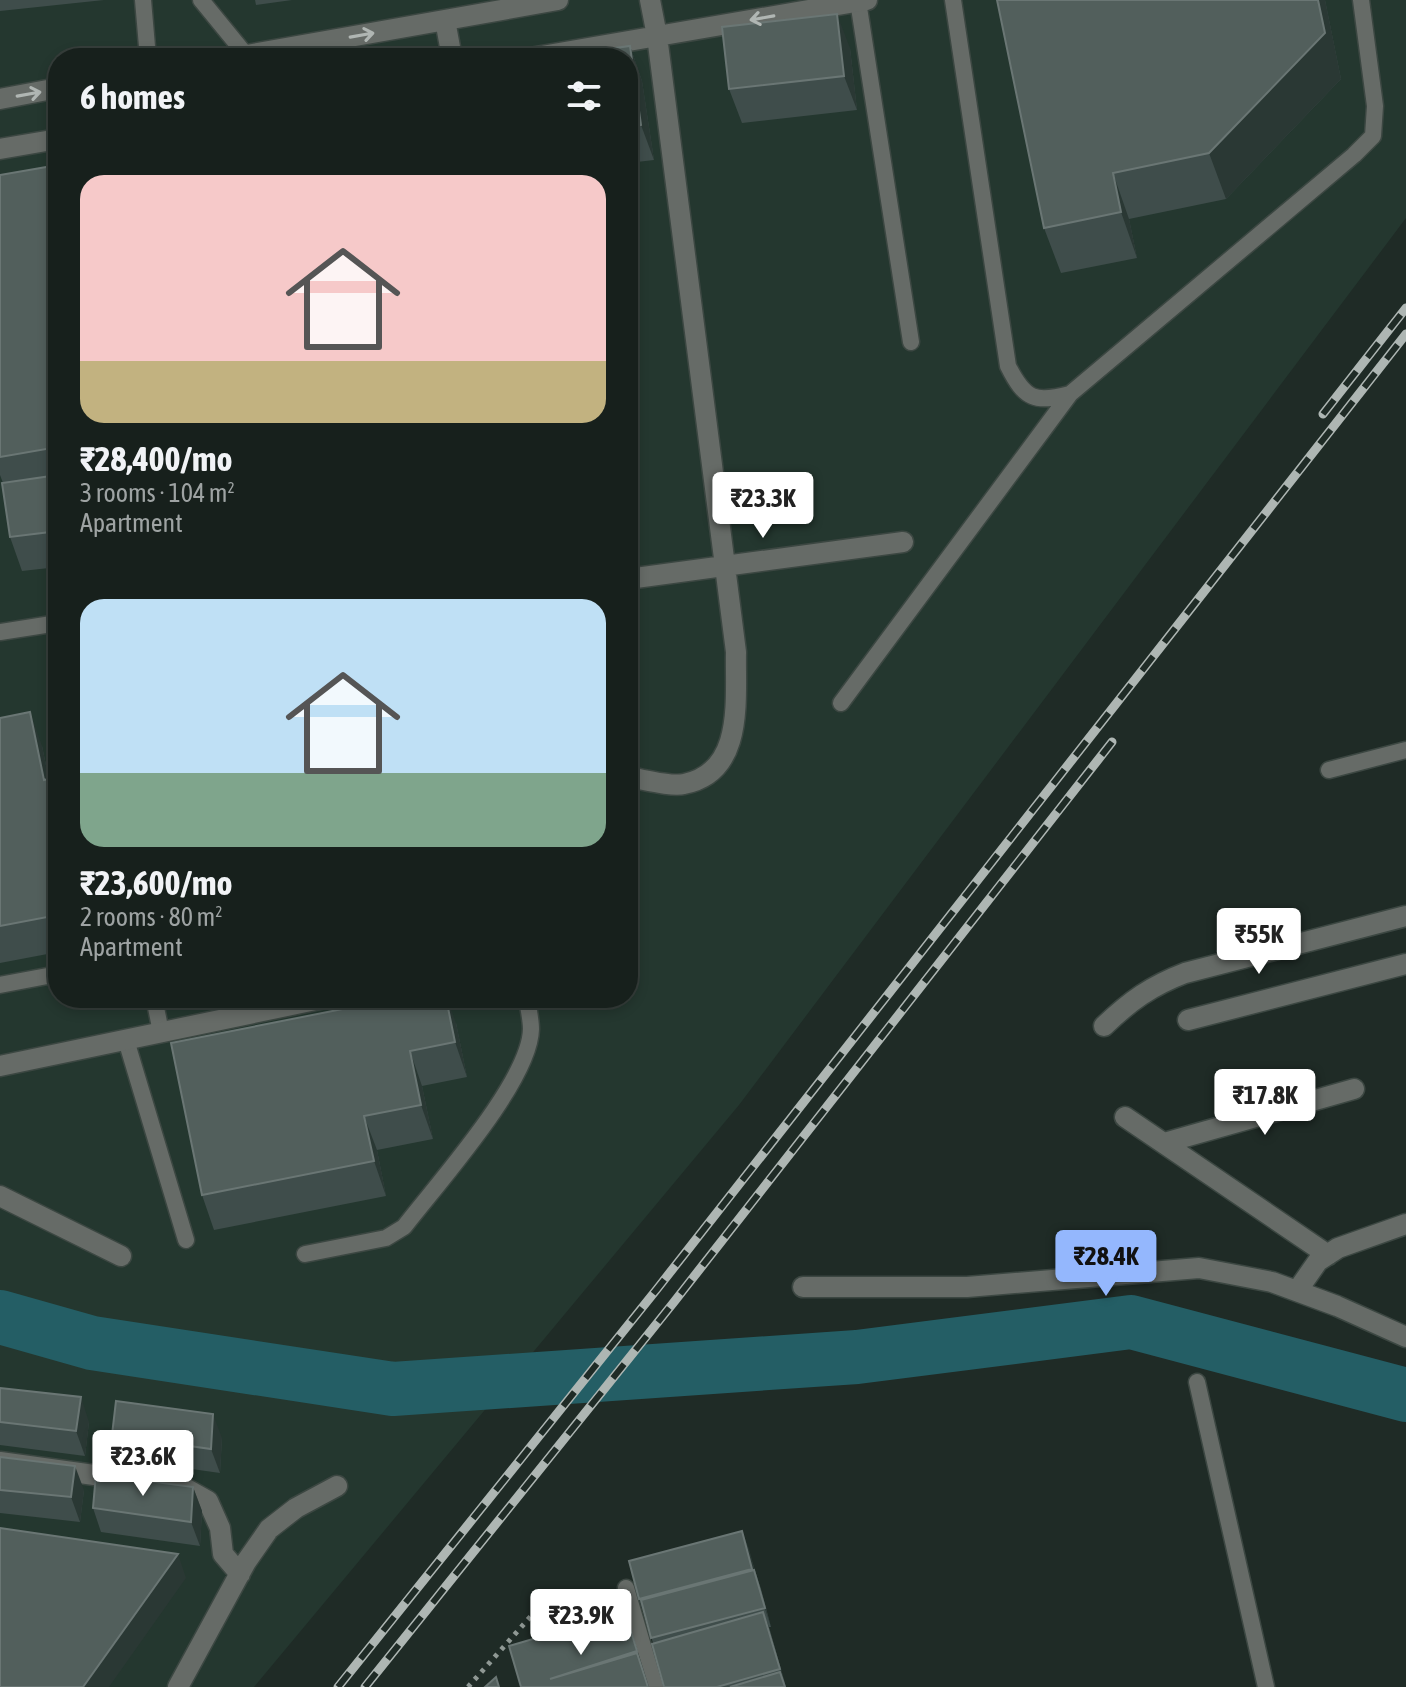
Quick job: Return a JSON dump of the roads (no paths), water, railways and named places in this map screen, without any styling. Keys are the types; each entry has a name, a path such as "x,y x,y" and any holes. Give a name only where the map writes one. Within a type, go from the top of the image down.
{"street":[{"path":"288,48 558,0"},
{"path":"638,778 682,785 710,772 728,752 735,721 736,652 650,0"},
{"path":"588,48 862,1"},
{"path":"445,20 450,48"},
{"path":"0,99 48,90"},
{"path":"0,149 48,141"},
{"path":"638,578 903,542"},
{"path":"1104,1026 1127,1003 1159,983 1185,973 1406,916"},
{"path":"1188,1020 1406,964"},
{"path":"0,1066 277,1008"},
{"path":"1164,1143 1354,1089"},
{"path":"1125,1117 1328,1255"},
{"path":"0,1196 121,1256"},
{"path":"1297,1291 1318,1261 1338,1248 1406,1224"},
{"path":"803,1287 967,1287 1199,1268 1272,1282 1337,1306 1406,1337"},
{"path":"0,1462 183,1487 208,1501 220,1528 223,1554 240,1574"},
{"path":"178,1687 240,1574 269,1529 296,1508 337,1486"}],"lane":[{"path":"143,0 147,48"},
{"path":"201,0 232,48"},
{"path":"953,0 1008,366 1019,389 1044,400 1070,394"},
{"path":"841,703 1070,394 1373,136 1375,106 1361,0"},
{"path":"862,1 911,342"},
{"path":"0,632 48,625"},
{"path":"1329,770 1406,750"},
{"path":"0,985 48,976"},
{"path":"156,1008 161,1032"},
{"path":"305,1254 386,1238 404,1227 502,1101 524,1059 531,1031 528,1008"},
{"path":"126,1040 186,1240"},
{"path":"1197,1382 1266,1687"},
{"path":"626,1588 655,1687"}],"waterway":[{"path":"0,1317 92,1343 393,1389 857,1357 1131,1322 1406,1395"}],"railway":[{"path":"1323,414 1406,308"},
{"path":"338,1687 657,1289 1406,334"},
{"path":"365,1687 674,1302 1112,742"}]}
